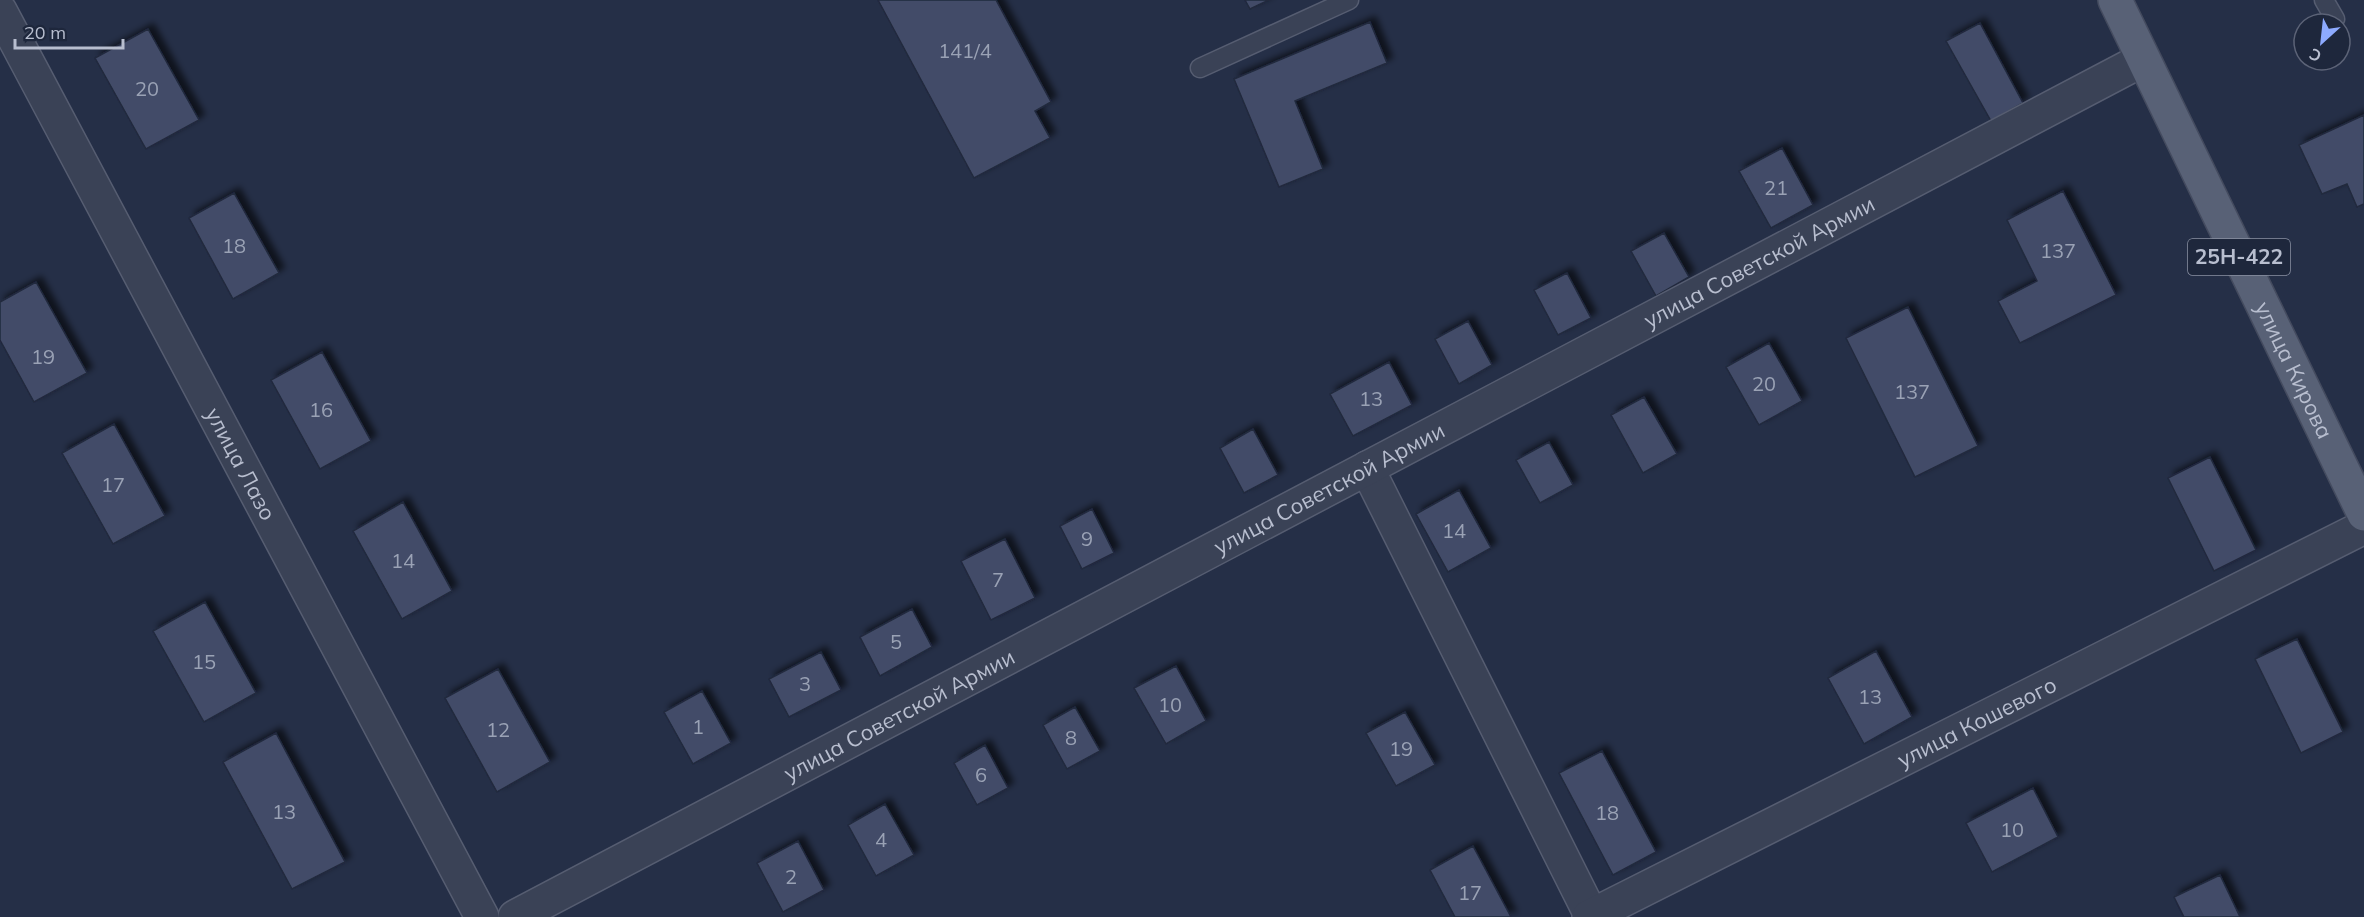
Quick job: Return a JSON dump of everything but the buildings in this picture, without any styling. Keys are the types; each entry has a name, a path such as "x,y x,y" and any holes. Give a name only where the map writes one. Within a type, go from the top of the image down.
{"main road":[{"name":"улица Кирова","path":"2115,0 2142,60 2364,514"}],"street":[{"name":"улица Лазо","path":"0,11 482,917"},
{"name":"улица Советской Армии","path":"515,917 2142,60"},
{"path":"1367,468 1591,917"},
{"name":"улица Кошевого","path":"1591,917 2364,527"}],"lane":[{"path":"1200,68 1349,0"}]}
